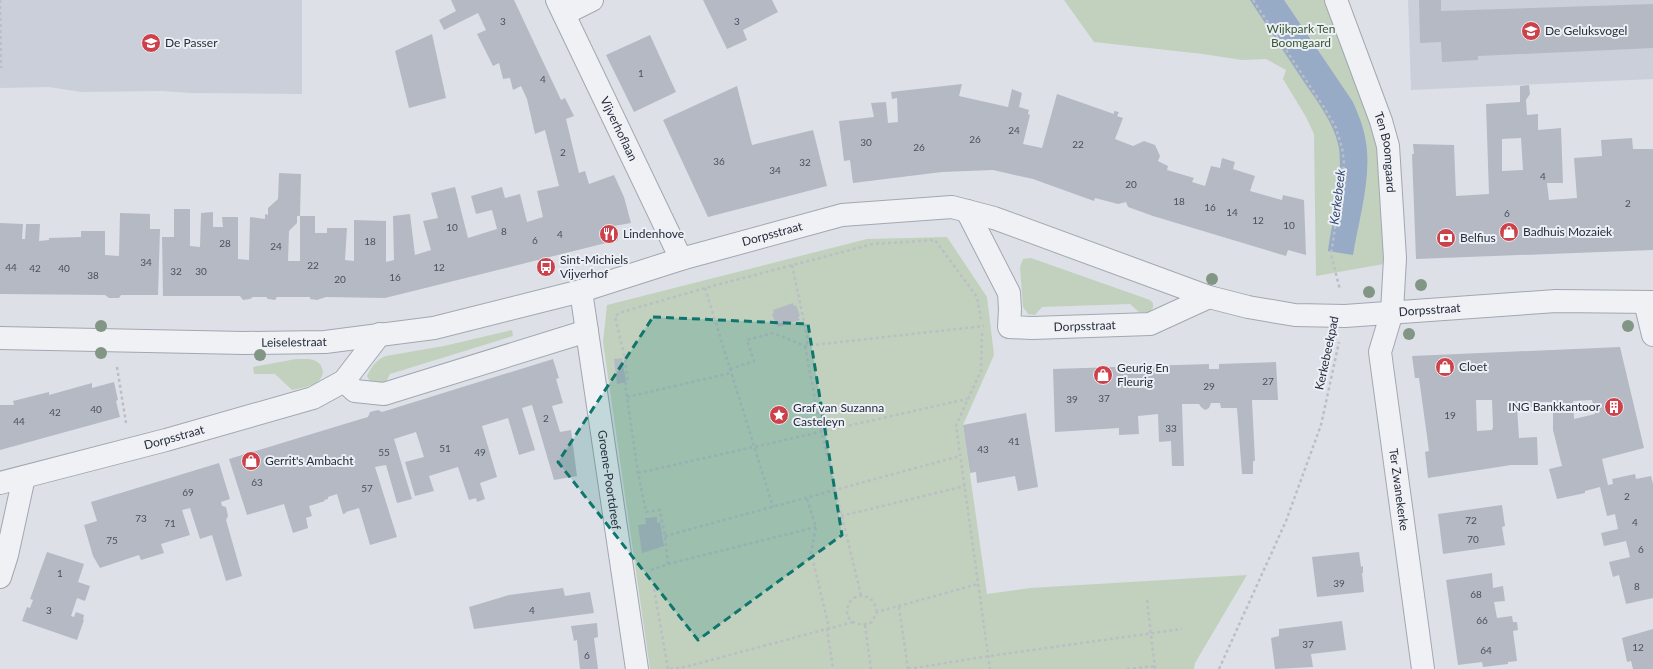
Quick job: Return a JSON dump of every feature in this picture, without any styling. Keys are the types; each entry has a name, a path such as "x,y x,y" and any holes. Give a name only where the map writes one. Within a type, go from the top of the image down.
{"street":[{"path":"561,7 592,0"},
{"name":"Ten Boomgaard","path":"1336,0 1381,121 1388,146 1395,258 1392,312"},
{"name":"Vijverhoflaan","path":"561,7 681,259"},
{"name":"Dorpsstraat","path":"581,291 681,259 842,215 952,207 994,218 1209,297 1248,307 1295,315 1345,316 1556,301 1649,302"},
{"path":"967,211 1009,293 1009,327"},
{"name":"Groene-Poortdreef","path":"581,291 637,669"},
{"name":"Leiselestraat","path":"0,338 244,343 325,342 434,328 581,291"},
{"name":"Dorpsstraat","path":"1009,327 1032,328 1150,324 1209,297"},
{"path":"1649,302 1653,335"},
{"name":"Ter Zwanekerke","path":"1392,312 1380,352 1423,669"},
{"path":"344,382 355,391 384,394 587,331"},
{"name":"Dorpsstraat","path":"0,484 132,449 313,398 344,382 380,334"},
{"path":"0,577 7,555 24,477"}],"path":[{"path":"0,0 1,68"},
{"name":"Kerkebeekpad","path":"1219,669 1286,521 1321,425 1345,316 1338,279 1331,254 1344,162 1342,148 1336,128 1325,109 1253,0"},
{"path":"668,564 660,510 646,512 638,473 625,384 628,381 624,354 615,317 619,313 705,288 873,244 935,240 977,297 983,326 981,371 956,425 990,669"},
{"path":"792,265 808,341 805,346 821,431 861,595"},
{"path":"705,288 773,507"},
{"path":"730,369 754,361 747,340 773,333 805,346 983,326 1009,327"},
{"path":"116,340 117,370 132,449"},
{"path":"627,397 731,373"},
{"path":"638,473 968,399"},
{"path":"665,536 807,499 960,456"},
{"path":"841,516 965,486"},
{"path":"807,499 816,527 811,552 828,628 833,669"},
{"path":"652,577 650,569 816,527"},
{"path":"653,584 669,669 685,668 853,622"},
{"path":"877,612 978,584"},
{"path":"861,595 866,596 874,602 877,612 872,622 865,625 859,625 853,622 847,614 849,604 852,599 861,595"},
{"path":"1127,669 1155,667 1147,600"},
{"path":"899,607 908,669 1182,628"},
{"path":"865,625 871,669"}],"highlighted area":[{"path":"653,317 808,324 842,535 698,640 558,462"}],"shaded area":[{"name":"De Passer","path":"0,0 302,0 302,94 191,93 162,91 81,92 49,87 0,88"},
{"name":"De Geluksvogel","path":"1408,0 1653,0 1653,79 1411,90"}],"green space":[{"name":"Wijkpark Ten Boomgaard","path":"1064,0 1325,0 1374,129 1378,155 1384,264 1316,276 1314,134 1306,117 1283,79 1286,70 1266,59 1242,60 1203,54 1094,42"},
{"path":"947,237 987,297 994,355 963,425 987,594 1030,588 1247,575 1195,663 1194,669 650,669 603,342 607,305 867,239"},
{"path":"1031,258 1150,300 1153,303 1153,308 1149,312 1139,312 1130,304 1042,307 1035,315 1028,314 1023,307 1020,267 1023,259"},
{"path":"512,330 513,336 390,374 385,384 371,383 367,376 375,364 386,356 444,346"},
{"path":"296,359 313,360 319,363 323,371 322,376 316,383 307,387 292,390 275,374 254,374 253,367"}],"water":[{"name":"Kerkebeek","path":"1250,0 1284,0 1353,102 1365,137 1367,166 1364,196 1353,255 1328,251 1340,172 1337,138 1319,103"}],"building":[{"path":"451,0 514,0 561,100 565,98 574,116 566,119 579,173 585,171 589,184 614,175 624,197 631,223 614,226 618,240 385,298 326,297 317,300 310,299 310,297 277,297 275,300 268,299 266,297 253,297 243,300 240,296 163,296 162,237 174,237 174,209 190,209 190,246 200,247 201,213 213,212 213,227 223,227 222,217 238,217 238,259 249,260 250,217 265,219 265,214 268,215 268,208 278,199 279,173 301,174 300,216 315,216 315,233 327,233 327,228 347,228 345,260 354,261 354,220 386,221 386,262 394,260 393,216 410,214 415,255 431,250 423,221 438,218 431,193 455,187 468,238 497,229 492,210 476,214 471,196 502,187 505,198 520,194 527,222 543,217 537,191 559,186 545,130 535,134 527,99 521,86 513,90 510,78 503,79 499,63 493,66 477,34 486,30 478,13 444,30 439,20 456,11","holes":["297,216 300,216 300,261 288,261 289,231 297,223"]},
{"path":"703,0 772,0 778,12 743,30 747,40 727,49"},
{"path":"1419,0 1441,0 1441,11 1653,4 1653,48 1478,56 1478,60 1442,62 1441,42 1420,43"},
{"path":"432,34 446,98 409,108 395,51"},
{"path":"650,35 676,92 634,112 606,55"},
{"path":"962,84 959,96 1008,107 1012,89 1022,93 1019,107 1029,110 1028,114 1030,115 1023,144 1042,148 1057,94 1114,114 1114,111 1119,112 1117,116 1123,118 1115,139 1133,146 1144,141 1155,145 1160,156 1158,161 1168,166 1167,170 1194,178 1192,182 1205,186 1211,166 1220,168 1222,158 1235,162 1233,169 1255,176 1250,191 1282,200 1283,195 1304,200 1306,255 1288,250 1286,256 1153,216 1128,207 1126,202 1118,204 1095,198 1094,201 1033,179 993,170 942,172 853,183 850,160 844,161 839,121 874,117 871,103 886,102 888,123 898,122 897,98 892,99 891,92"},
{"path":"1529,85 1530,94 1526,100 1527,115 1538,114 1538,130 1561,128 1563,183 1547,183 1549,200 1577,198 1574,158 1602,156 1601,140 1632,138 1633,149 1653,149 1653,250 1416,259 1412,154 1414,154 1413,144 1454,145 1456,196 1489,194 1486,104 1520,102 1520,86","holes":["1521,138 1523,170 1502,171 1502,139"]},
{"path":"737,86 752,145 813,130 827,186 708,217 663,120"},
{"path":"120,213 150,214 150,229 160,229 158,295 121,295 119,298 109,298 105,295 0,294 0,223 23,224 22,239 25,239 26,224 40,224 39,241 49,240 49,238 81,237 81,231 105,231 105,255 119,256"},
{"path":"793,303 794,306 796,305 800,320 778,327 778,324 776,325 772,314 774,313 773,310"},
{"path":"1620,347 1644,448 1602,459 1608,485 1613,484 1612,479 1635,474 1636,479 1651,476 1653,484 1653,598 1626,604 1619,575 1613,577 1609,562 1630,557 1626,541 1604,546 1601,533 1618,529 1615,514 1607,516 1600,487 1585,491 1585,493 1557,499 1549,469 1562,466 1553,430 1553,402 1535,402 1535,407 1517,407 1519,438 1537,437 1538,465 1511,465 1428,478 1425,452 1429,451 1419,378 1415,378 1412,356","holes":["1476,400 1492,400 1492,430 1477,431","1592,400 1595,414 1574,419 1573,401"]},
{"path":"622,358 626,382 617,384 614,359"},
{"path":"553,359 559,378 556,379 563,403 552,406 560,432 571,430 577,476 554,480 532,405 522,408 535,450 519,455 508,418 482,426 497,477 480,483 485,499 477,502 476,498 469,500 458,467 429,476 434,491 415,496 405,462 424,457 416,432 394,439 412,499 397,503 386,465 375,467 397,537 370,545 359,508 343,514 337,494 328,497 328,499 324,500 325,501 309,506 312,516 306,518 308,528 293,533 284,504 247,515 229,459 368,417 370,412 378,410 382,412"},
{"path":"1276,362 1278,400 1252,400 1255,461 1253,461 1253,474 1242,474 1237,408 1221,408 1220,403 1211,403 1209,408 1205,410 1199,404 1182,404 1184,466 1172,466 1171,441 1159,442 1158,414 1138,416 1139,434 1119,435 1119,428 1055,432 1053,369 1209,364 1209,369 1219,369 1219,364"},
{"path":"114,382 118,400 116,401 120,417 0,450 0,405 14,405 13,401 49,392 49,395 92,383 92,388"},
{"path":"1026,413 1038,487 1018,491 1015,476 977,483 976,472 970,473 963,425"},
{"path":"219,463 230,499 221,502 222,506 226,507 228,516 226,520 242,576 226,581 212,535 200,539 190,508 182,510 190,535 161,544 164,553 141,560 139,555 100,568 93,556 84,525 97,521 91,502"},
{"path":"1502,505 1505,526 1502,527 1505,545 1443,554 1438,514"},
{"path":"657,517 657,523 660,522 664,546 642,553 638,525 646,524 645,518"},
{"path":"47,552 84,564 78,582 90,586 85,601 77,598 71,616 74,617 76,612 84,615 84,620 77,640 22,621 27,607 30,608 33,600 30,599"},
{"path":"1359,552 1361,567 1363,566 1362,573 1364,592 1317,597 1312,557"},
{"path":"1492,573 1493,588 1503,586 1505,601 1494,602 1497,618 1512,616 1513,622 1517,622 1518,630 1513,631 1517,661 1508,662 1508,664 1483,667 1482,662 1458,665 1446,580"},
{"path":"563,588 565,596 590,592 594,613 474,629 469,607 509,595"},
{"path":"1342,621 1346,650 1311,654 1313,667 1275,669 1271,638 1279,636 1279,629"},
{"path":"597,623 598,637 594,638 598,669 580,669 577,640 574,641 571,626"},
{"path":"1653,629 1653,669 1633,669 1631,661 1627,662 1622,638"}],"place":[{"name":"De Geluksvogel","path":"1531,31"},
{"name":"De Passer","path":"151,43"},
{"name":"Badhuis Mozaiek","path":"1509,232"},
{"name":"Lindenhove","path":"609,234"},
{"name":"Belfius","path":"1446,238"},
{"name":"Sint-Michiels Vijverhof","path":"546,267"},
{"name":"Cloet","path":"1445,367"},
{"name":"Geurig En Fleurig","path":"1103,375"},
{"name":"ING Bankkantoor","path":"1614,407"},
{"name":"Graf van Suzanna Casteleyn","path":"779,415"},
{"name":"Gerrit's Ambacht","path":"251,461"}]}
